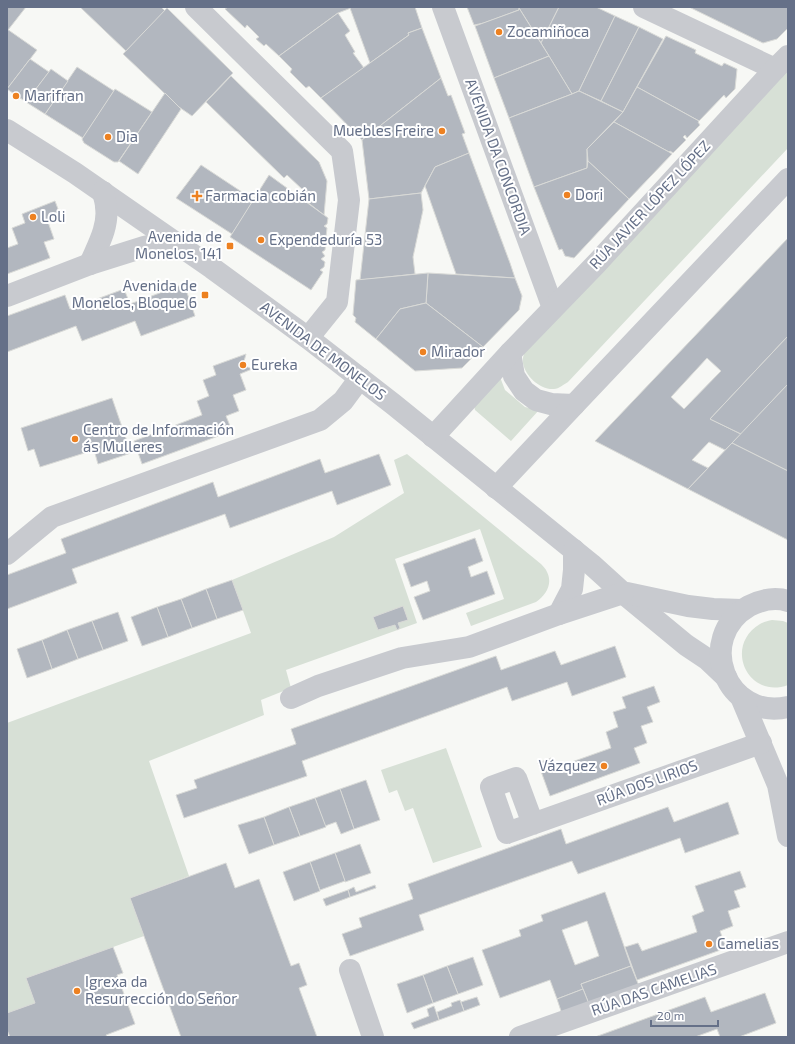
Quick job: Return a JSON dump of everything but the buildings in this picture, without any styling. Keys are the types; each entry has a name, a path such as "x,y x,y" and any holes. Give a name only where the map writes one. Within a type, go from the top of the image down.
{"street":[{"path":"196,7 342,151 349,200 337,302 308,338"},
{"name":"AVENIDA DA CONCORDIA","path":"443,7 553,308"},
{"path":"644,7 781,63"},
{"name":"RÚA JAVIER LÓPEZ LÓPEZ","path":"433,438 510,353 603,257 781,63"},
{"name":"AVENIDA DE MONELOS","path":"7,130 75,173 179,244 308,338 574,550 623,593 726,677"},
{"path":"496,488 788,179"},
{"path":"90,264 102,237 105,224 106,208 103,192"},
{"path":"7,296 90,264 144,247 162,244 179,244"},
{"path":"510,353 514,376 524,391 536,400 551,404 574,405"},
{"path":"7,554 52,517 320,420 343,401 360,378"},
{"path":"559,614 572,589 574,550"},
{"path":"291,698 318,686 402,658 469,647 559,614 623,593 688,606 742,610"},
{"path":"787,599 769,599 755,603 742,610 732,621 725,634 721,648 721,663 732,688 741,697 753,704 766,708 781,709 788,707"},
{"path":"741,697 778,785 788,836"},
{"name":"RÚA DOS LIRIOS","path":"532,824 761,743"},
{"name":"RÚA DAS CAMELIAS","path":"520,1037 788,942"},
{"path":"350,970 373,1037"}],"shaded area":[{"path":"788,70 788,148 568,382 556,389 549,389 534,381 524,368 523,360 525,350"},
{"path":"500,377 505,390 525,407 539,410 511,441 475,410 474,405"},
{"path":"407,454 541,564 549,576 548,589 543,596 536,602 471,626 466,613 504,599 480,529 395,559 417,623 286,670 291,688 261,700 264,715 149,761 189,876 130,898 144,936 26,978 35,1003 7,1013 7,723 251,633 232,580 334,537 404,493 394,460"},
{"path":"772,620 788,623 788,685 774,688 762,685 752,678 745,668 742,657 743,645 749,634 760,624"},
{"path":"446,748 482,847 433,863 413,808 405,811 397,790 389,793 381,770"}],"place":[{"name":"Zocamiñoca","path":"499,32"},
{"name":"Marifran","path":"16,96"},
{"name":"Muebles Freire","path":"442,131"},
{"name":"Dia","path":"108,137"},
{"name":"Dori","path":"567,195"},
{"name":"Farmacia cobián","path":"197,196"},
{"name":"Loli","path":"33,217"},
{"name":"Expendeduría 53","path":"261,240"},
{"name":"Avenida de Monelos, 141","path":"230,246"},
{"name":"Avenida de Monelos, Bloque 6","path":"205,295"},
{"name":"Mirador","path":"423,352"},
{"name":"Eureka","path":"243,365"},
{"name":"Centro de Información ás Mulleres","path":"75,439"},
{"name":"Vázquez","path":"604,766"},
{"name":"Camelias","path":"709,944"},
{"name":"Igrexa da Resurrección do Señor","path":"77,991"}]}
